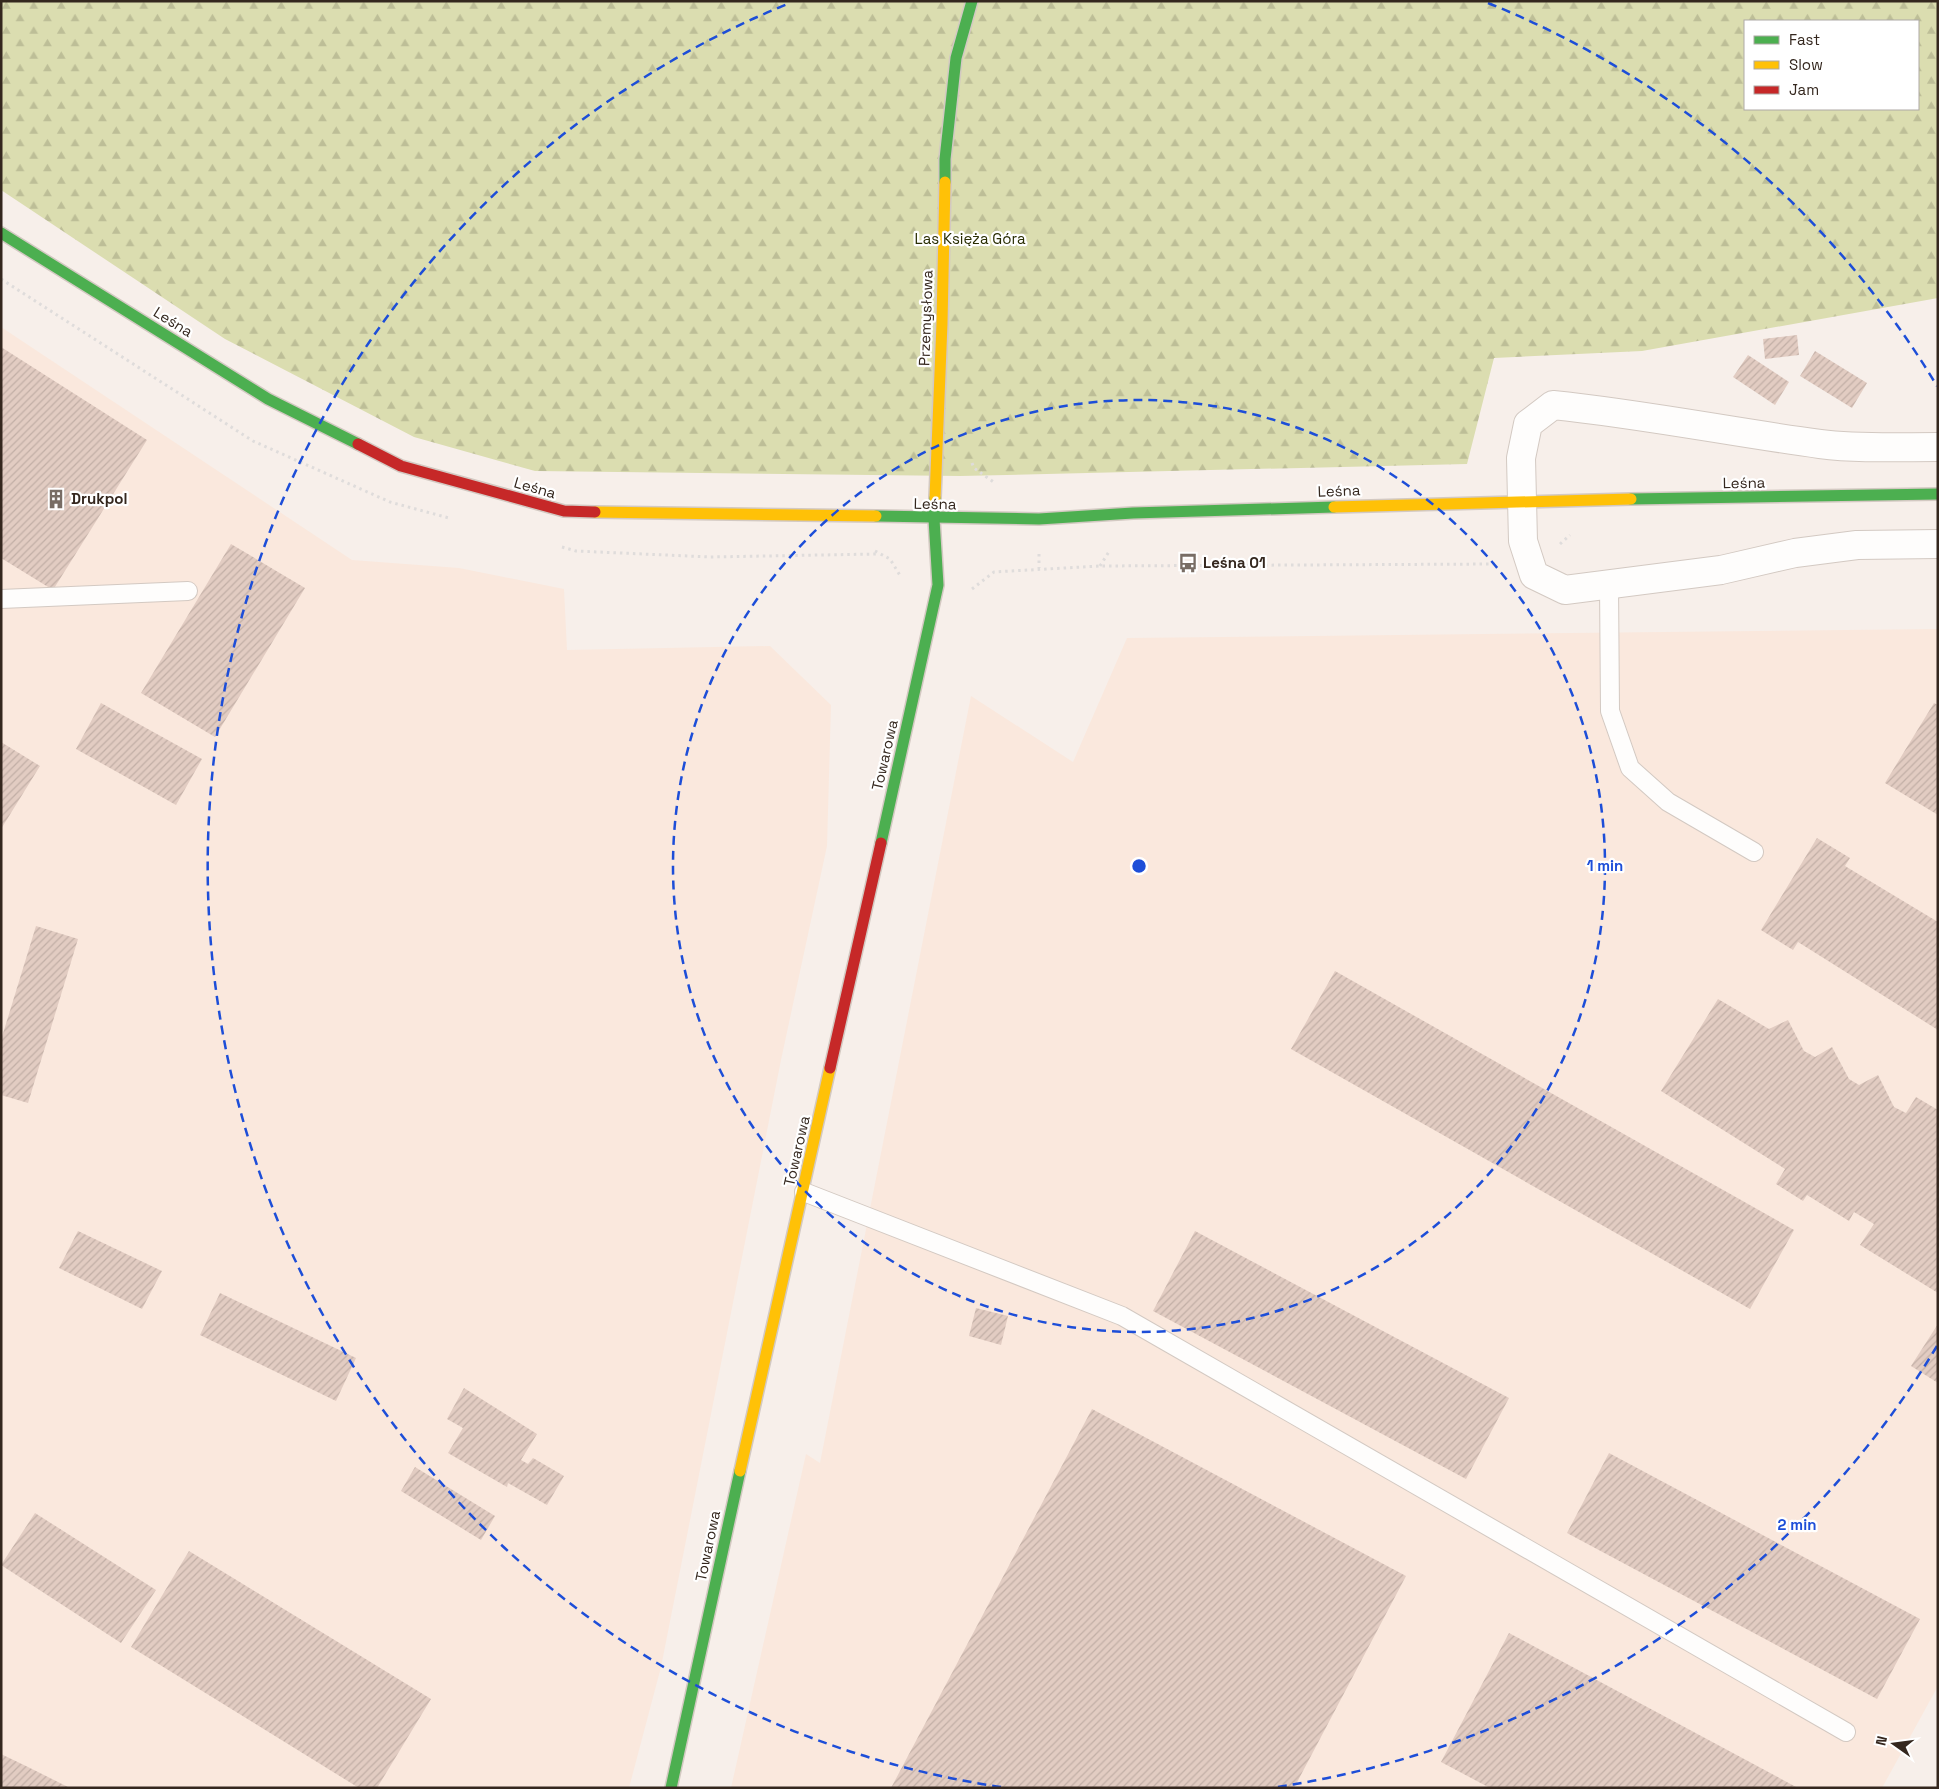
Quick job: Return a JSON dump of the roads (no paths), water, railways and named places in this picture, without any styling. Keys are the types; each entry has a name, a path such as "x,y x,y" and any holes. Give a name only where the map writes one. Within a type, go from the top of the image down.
{"street":[{"name":"Przemysłowa","path":"934,519 942,323 945,159 956,58 972,1"},
{"name":"Leśna","path":"1,233 268,399 401,466 564,511 1040,520 1133,513 1522,500 1938,494"},
{"path":"1938,447 1864,447 1820,444 1597,409 1553,405 1528,424 1521,458 1523,541 1530,564 1534,575 1565,590 1720,570 1796,553 1857,545 1938,544"},
{"name":"Towarowa","path":"671,1788 938,585 934,519"}],"lane":[{"path":"1609,584 1610,711 1630,768 1668,802 1754,852"},
{"path":"1,599 188,591"},
{"path":"804,1192 1122,1316 1846,1732"}],"place":[{"name":"Drukpol","path":"56,499"},
{"name":"Leśna 01","path":"1188,563"}],"park label":[{"name":"Las Księża Góra","path":"970,239"}]}
